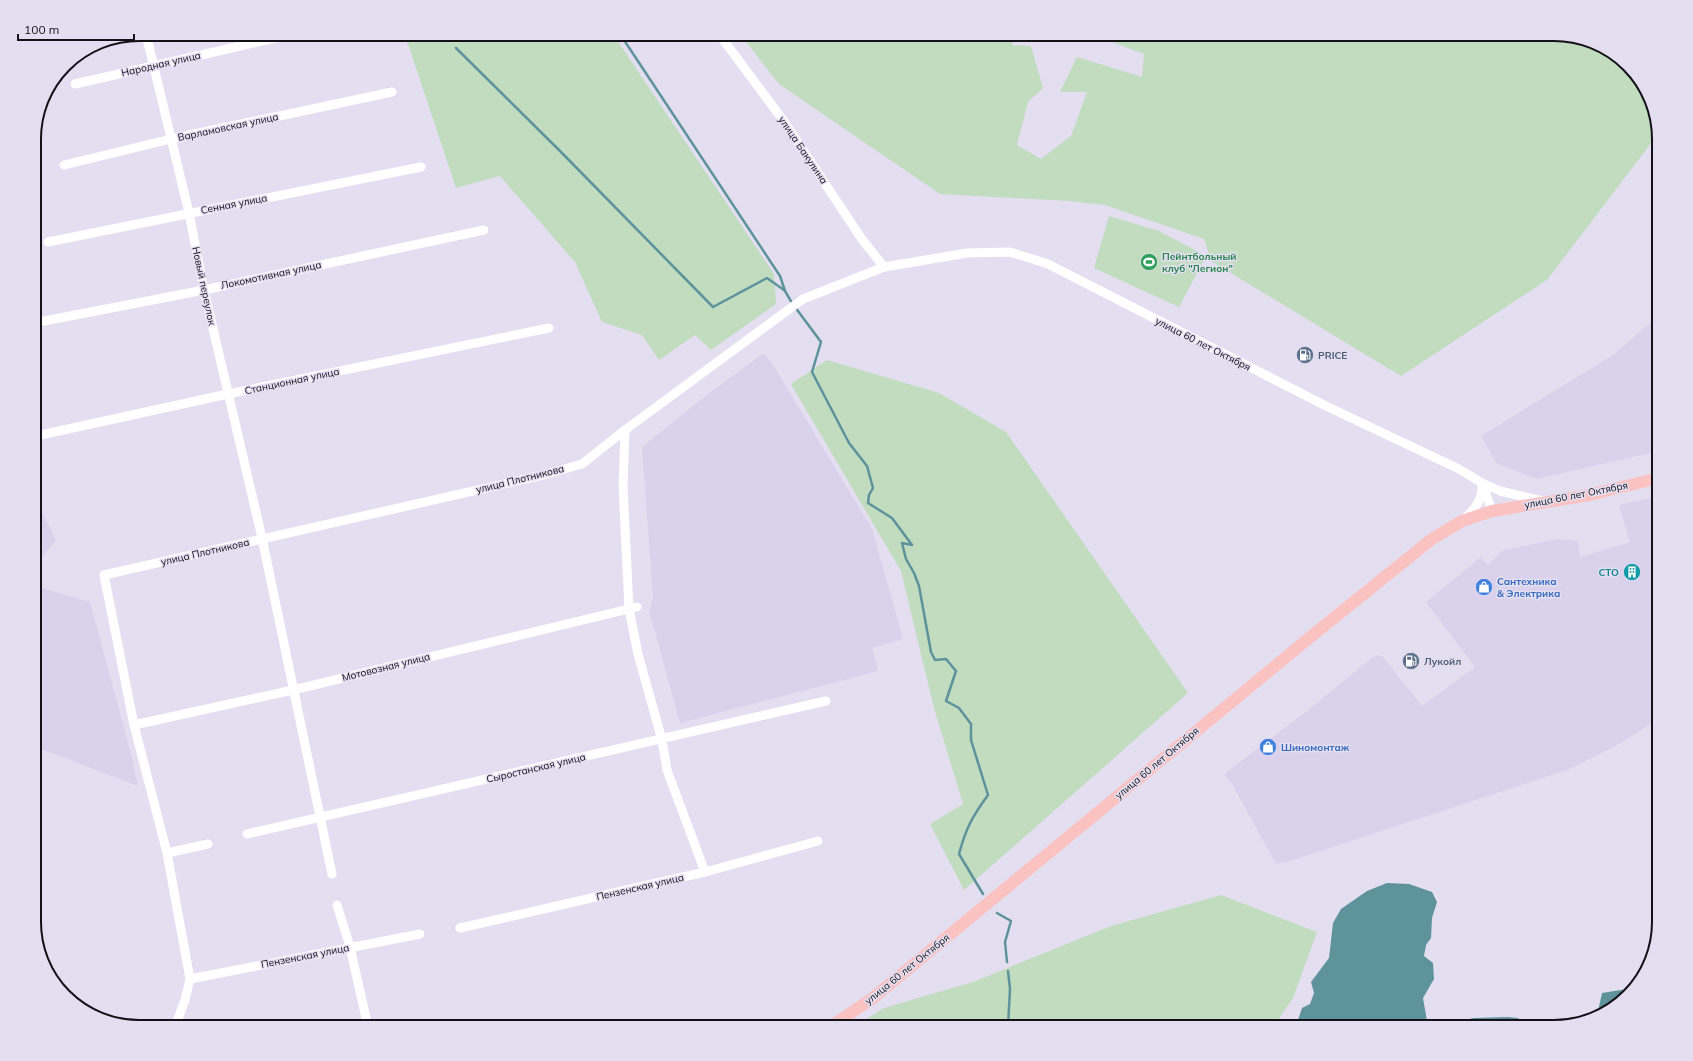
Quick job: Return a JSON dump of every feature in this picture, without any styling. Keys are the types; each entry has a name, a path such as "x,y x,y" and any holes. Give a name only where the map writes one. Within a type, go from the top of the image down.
{"main road":[{"name":"улица 60 лет Октября","path":"841,1020 874,998 1314,634 1432,539 1462,521 1492,511 1589,495 1652,480"}],"street":[{"name":"Новый переулок","path":"148,41 262,538 332,874"},
{"name":"Народная улица","path":"75,84 262,41"},
{"name":"улица Бакулина","path":"724,41 784,120 861,238 884,267"},
{"name":"Варламовская улица","path":"64,165 171,139 392,92"},
{"name":"Сенная улица","path":"48,242 421,166"},
{"name":"Локомотивная улица","path":"41,322 204,290 484,230"},
{"name":"улица 60 лет Октября","path":"884,267 967,253 1010,252 1048,264 1328,407 1459,469 1482,483 1500,491 1548,502"},
{"name":"улица Плотникова","path":"134,725 104,576 262,538 543,475 582,464 803,299 884,267"},
{"name":"Станционная улица","path":"41,435 228,394 549,328"},
{"path":"626,430 623,486 638,654 662,740 667,770 705,872"},
{"path":"1482,483 1492,511"},
{"path":"1462,521 1480,501 1482,483"},
{"name":"Мотовозная улица","path":"134,725 293,690 633,608"},
{"name":"Сыростанская улица","path":"247,834 662,740 826,701"},
{"path":"134,725 167,853 190,979 186,1000 178,1020"},
{"name":"Пензенская улица","path":"460,928 705,872 818,841"},
{"path":"167,853 208,844"},
{"path":"337,905 350,947 366,1020"},
{"name":"Пензенская улица","path":"190,979 420,934"}],"shaded area":[{"path":"406,41 618,41 774,274 776,304 711,350 695,335 659,360 642,335 602,322 575,262 500,176 456,188"},
{"path":"745,41 1015,41 1011,45 1031,46 1043,88 1028,102 1017,145 1041,159 1071,136 1087,92 1060,92 1077,57 1142,77 1144,54 1110,41 1554,41 1586,46 1608,57 1628,74 1636,85 1647,107 1651,126 1652,142 1547,280 1401,376 1211,261 1204,239 1105,205 1070,201 940,194 779,84"},
{"name":"Пейнтбольный клуб \"Легион\"","path":"1109,216 1159,231 1206,256 1179,307 1094,268"},
{"path":"1652,321 1652,453 1537,479 1496,463 1481,436 1613,355"},
{"path":"764,353 775,368 872,529 903,639 872,648 878,671 680,723 649,610 653,598 642,447 708,394"},
{"path":"827,360 939,393 1006,432 1188,693 964,890 930,824 963,804 934,708 901,571 791,384"},
{"path":"1652,498 1652,723 1619,744 1570,769 1290,861 1276,864 1232,784 1224,774 1307,711 1373,657 1378,655 1383,657 1422,706 1475,667 1426,602 1481,557 1488,565 1502,551 1557,539 1578,541 1580,557 1630,542 1619,505"},
{"path":"41,510 56,540 41,559"},
{"path":"41,588 90,602 132,758 138,786 41,749"},
{"path":"1387,883 1409,884 1432,892 1437,902 1432,918 1431,938 1426,945 1424,956 1433,963 1434,979 1423,998 1427,1020 1298,1020 1302,1008 1310,1004 1314,993 1311,982 1329,958 1333,923 1341,909 1367,891"},
{"path":"1221,895 1317,932 1293,998 1278,1020 865,1020 884,1008 973,982 1111,926"},
{"path":"1625,989 1614,1000 1598,1010 1602,993"},
{"path":"1473,1018 1518,1018 1520,1020 1466,1020"}],"waterway":[{"path":"625,41 780,276 785,291 792,303"},
{"path":"456,48 561,152 713,307 767,278 784,290"},
{"path":"795,307 821,342 812,372 849,443 867,466 873,488 869,495 868,503 892,518 912,545 902,543 906,559 919,586 931,652 935,660 946,659 956,671 946,701 959,708 971,724 971,740 988,795 970,823 959,854 983,894"},
{"path":"997,913 1011,921 1005,942 1007,962"},
{"path":"1008,971 1010,989 1008,1020"}],"place":[{"name":"Пейнтбольный клуб \"Легион\"","path":"1149,262"},
{"name":"PRICE","path":"1305,355"},
{"name":"СТО","path":"1632,572"},
{"name":"Сантехника & Электрика","path":"1484,587"},
{"name":"Лукойл","path":"1411,661"},
{"name":"Шиномонтаж","path":"1268,747"}]}
